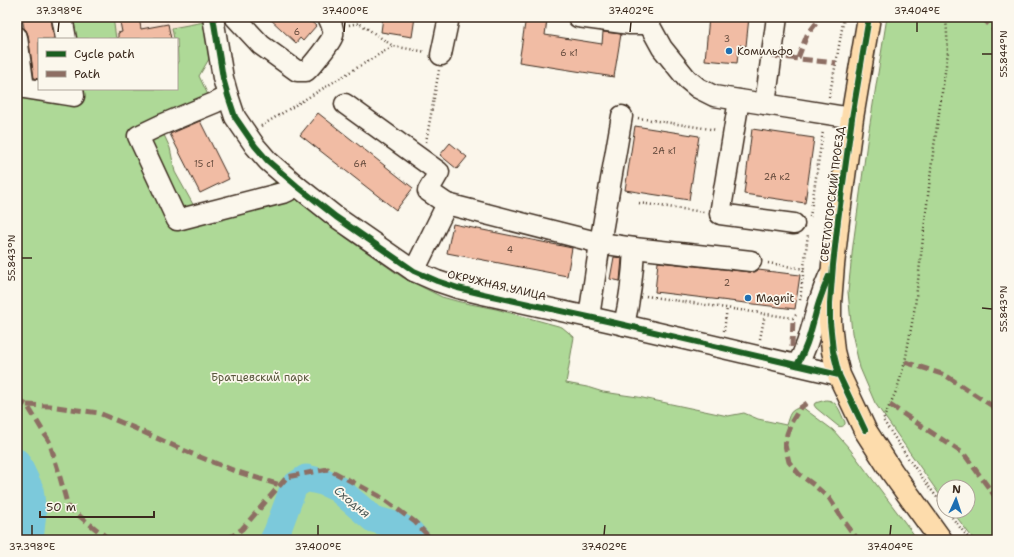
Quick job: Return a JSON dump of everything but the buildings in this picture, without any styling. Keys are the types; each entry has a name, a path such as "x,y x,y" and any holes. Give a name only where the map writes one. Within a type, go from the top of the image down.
{"main road":[{"name":"СВЕТЛОГОРСКИЙ ПРОЕЗД","path":"869,17 852,118 838,220 833,264 830,322 839,375 865,430 892,472 941,540"}],"street":[{"path":"62,17 66,38"},
{"name":"ОКРУЖНАЯ УЛИЦА","path":"213,17 223,78 228,96 235,117 254,146 268,161 336,217 414,271 458,288 839,375"},
{"path":"235,17 261,45 297,71 306,71 312,66 333,36 330,22"},
{"path":"441,55 449,17"},
{"path":"578,17 630,24 647,21 662,48 687,79 698,88 714,96 852,118"},
{"path":"765,104 777,17"},
{"path":"17,37 21,88 74,96 73,90"},
{"path":"228,96 138,136 177,220 286,192 297,186"},
{"path":"739,100 720,214 794,224"},
{"path":"345,104 440,172 428,191 447,204 600,243 752,261"},
{"path":"589,317 600,243 623,202 622,116"},
{"path":"414,271 447,204"},
{"path":"624,325 633,273 634,248"},
{"path":"796,365 807,344 819,302 833,264"}],"path":[{"path":"936,496 882,420 897,389 905,362 914,306 933,153 948,52 946,17"},
{"path":"330,22 359,23 393,46 441,55 423,160"},
{"path":"256,129 393,46"},
{"path":"622,116 734,132"},
{"path":"623,202 720,214"},
{"path":"752,261 804,269"},
{"path":"724,333 727,308"},
{"path":"759,341 765,314"},
{"path":"953,519 970,540"}],"shaded area":[{"path":"113,17 203,17 204,22 172,28 174,38 116,38"}],"green space":[{"path":"66,17 113,17 116,38 69,38"},
{"path":"887,17 997,17 997,540 974,540 958,519 976,519 976,479 936,479 936,490 875,403 860,368 852,333 848,292 867,142"},
{"name":"Братцевский парк","path":"204,22 209,59 199,76 209,97 159,124 170,148 175,172 195,208 207,224 277,181 345,237 402,277 442,297 496,309 562,327 574,337 566,383 603,392 638,397 728,416 744,413 758,419 786,425 792,411 802,407 833,430 849,448 918,540 17,540 17,95 79,105 77,90 178,90 178,38 174,38 172,28"},
{"path":"826,400 833,402 838,408 845,422 843,426 838,426 814,405 815,403"}],"waterway":[{"name":"Сходня","path":"17,462 30,489 33,512 30,540"},
{"name":"Сходня","path":"273,540 294,486 306,478 323,482 338,489 373,519 399,526 410,532 417,540"}],"marked path":[{"path":"798,58 807,35 821,17"},
{"path":"982,17 997,33"},
{"path":"772,56 836,63"},
{"path":"792,347 793,318"},
{"path":"905,362 945,375 997,409"},
{"path":"17,400 27,405 49,441 68,507 110,540"},
{"path":"807,403 800,408 792,421 787,434 785,445 789,462 799,474 829,498 858,540"},
{"path":"27,405 50,406 99,413 235,471 280,485"},
{"path":"890,405 964,454 997,499"},
{"path":"227,540 242,529 287,477 328,469 379,496 415,522 432,540"}],"cycle path":[{"path":"213,17 223,78 228,96 235,117 255,146 268,161 336,217 414,271 458,288 839,375"},
{"path":"865,430 839,375 833,351 830,303 838,220 852,118 869,17"},
{"path":"797,365 807,342 819,302 829,276"}],"place":[{"name":"Комильфо","path":"729,51"},
{"name":"Magnit","path":"748,298"}]}
